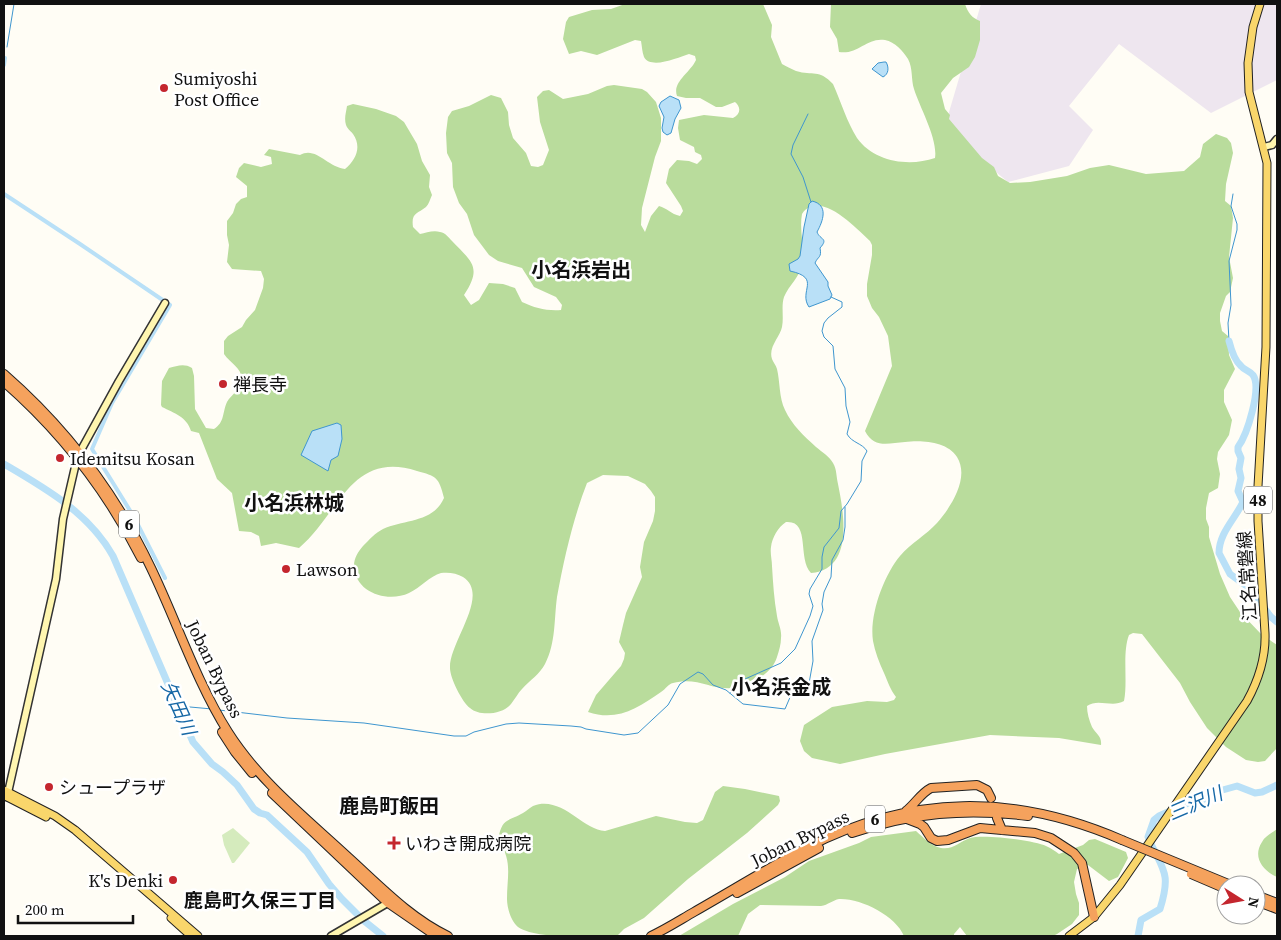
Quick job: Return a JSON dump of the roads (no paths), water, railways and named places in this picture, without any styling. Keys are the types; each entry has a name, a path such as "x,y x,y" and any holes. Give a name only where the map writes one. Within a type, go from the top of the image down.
{"highway":[{"name":"Joban Bypass","path":"4,374 33,400 119,506 137,540 207,701 240,749 255,768 391,901 436,936"},
{"name":"Joban Bypass","path":"4,382 79,455"},
{"path":"991,798 987,790 977,785 931,788 925,791 905,815 924,827 931,838 941,841 975,829 1045,835 1078,856 1084,868 1094,917"},
{"path":"924,827 925,822 938,810 925,802 923,798 925,791"},
{"name":"Joban Bypass","path":"651,936 806,848 882,817 975,805 1035,812 1093,827 1121,842 1216,885"},
{"name":"Joban Bypass","path":"662,936 811,852 845,836 905,815"},
{"path":"997,818 1002,830"},
{"name":"Joban Bypass","path":"1121,842 1216,879"},
{"name":"Joban Bypass","path":"391,901 433,929 448,936"}],"main road":[{"name":"江名常磐線","path":"1069,936 1094,917 1120,885 1247,701 1257,682 1263,664 1266,633 1258,521 1258,486 1267,342 1267,163 1252,104 1248,75 1253,27 1260,4"},
{"path":"5,794 54,821 72,834 191,936"},
{"path":"5,794 55,816 75,830 198,936"}],"street":[{"path":"1264,147 1272,145 1277,139"},
{"path":"5,794 56,579 64,516 79,455 164,304"},
{"path":"332,936 391,901"}],"water":[{"path":"886,62 888,70 883,77 872,69 878,63"},
{"path":"670,96 679,100 681,108 671,133 667,135 663,132 664,117 659,106 661,102"},
{"path":"812,201 821,206 823,210 823,218 817,232 824,242 815,263 828,282 832,295 830,299 809,307 806,301 807,281 800,274 790,271 789,264 800,256 809,204"},
{"path":"337,423 341,425 342,439 338,456 331,460 328,471 301,455 312,431"}],"waterway":[{"path":"7,47 14,4"},
{"path":"4,65 5,58"},
{"path":"808,114 793,145 791,154 803,177 811,202"},
{"path":"4,194 170,305 112,403 92,449 134,517 165,578"},
{"path":"1229,341 1228,323 1231,305 1229,261 1237,230 1231,206 1233,194"},
{"path":"730,693 745,679 781,663 795,649 813,606 809,594 822,569 824,547 839,528 841,511 861,481 862,461 867,451 847,434 850,422 846,406 845,388 835,369 833,346 824,337 822,331 824,323 828,318 842,307 842,302 831,297"},
{"name":"三沢川","path":"1229,341 1237,361 1253,375 1256,390 1249,422 1238,447 1241,458 1239,469 1241,478 1238,491 1243,502 1224,533 1219,553 1230,574 1249,588 1277,622"},
{"name":"矢田川","path":"4,464 50,492 79,514 92,527 113,556 193,742 212,764 237,785 254,809 267,815 307,852 342,899 363,920 383,936"},
{"path":"219,710 287,718 364,723 454,736 466,736 474,732 506,724 519,723 581,727 624,735 638,733 668,705 680,684 698,672 703,674 713,685 726,690 743,704 785,709 791,695 808,689 813,661 812,641 823,610 824,592 831,577 832,560 843,540 845,507"},
{"path":"179,706 212,709"},
{"name":"三沢川","path":"1138,936 1141,920 1160,909 1164,896 1164,871 1148,837 1154,820 1188,803 1215,795 1219,791 1237,786 1255,793 1277,785"}],"place":[{"name":"Sumiyoshi Post Office","path":"164,88"},
{"name":"禅長寺","path":"223,384"},
{"name":"Idemitsu Kosan","path":"60,458"},
{"name":"Lawson","path":"286,569"},
{"name":"シュープラザ","path":"49,787"},
{"name":"いわき開成病院","path":"394,843"},
{"name":"K's Denki","path":"173,880"}],"district":[{"name":"小名浜岩出","path":"581,270"},
{"name":"小名浜林城","path":"294,503"},
{"name":"小名浜金成","path":"781,687"},
{"name":"鹿島町飯田","path":"389,806"},
{"name":"鹿島町久保三丁目","path":"260,900"}]}
